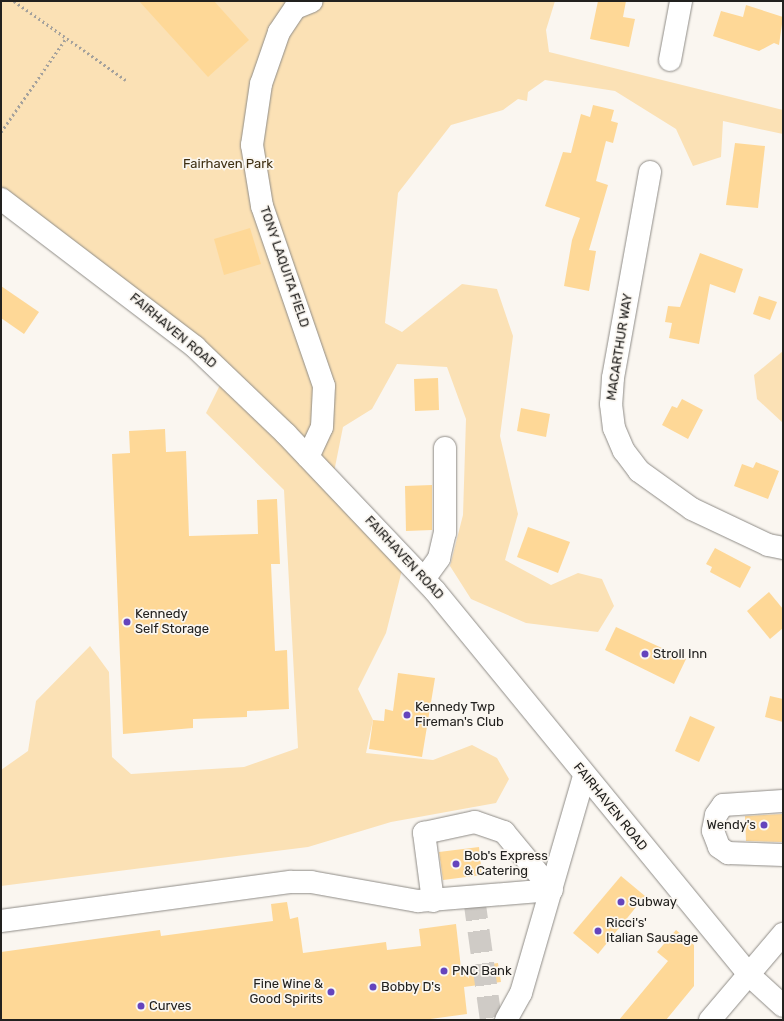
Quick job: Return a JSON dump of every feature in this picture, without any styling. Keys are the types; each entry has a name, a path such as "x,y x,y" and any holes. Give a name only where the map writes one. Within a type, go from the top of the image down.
{"street":[{"path":"670,60 681,1"},
{"name":"TONY LAQUITA FIELD","path":"298,3 279,32 261,84 252,145 262,206 324,386 322,427 308,457"},
{"name":"MACARTHUR WAY","path":"650,172 613,378 611,404 614,428 624,450 639,472 692,509 768,546 783,548"},
{"name":"FAIRHAVEN ROAD","path":"1,198 195,347 308,457 424,578 584,776 748,974 783,1006"},
{"path":"424,578 439,558 445,532 445,448"},
{"path":"506,1020 521,993 584,776"},
{"path":"783,801 723,805 716,815 713,832 719,847 728,853 783,855"},
{"path":"433,901 424,833 475,822 504,832 552,890"},
{"path":"1,921 291,882 433,901 552,890"},
{"path":"710,1020 783,934"},
{"path":"521,993 524,1020"}],"path":[{"path":"14,1 126,80"},
{"path":"1,132 66,38"}],"green space":[{"name":"Fairhaven Park","path":"1,1 555,1 546,30 549,52 783,110 783,134 723,121 721,157 693,166 676,129 615,91 545,80 528,92 527,101 518,99 503,110 451,125 398,193 385,323 402,332 462,284 497,289 513,336 500,436 518,514 505,560 551,585 578,573 602,579 614,606 598,632 526,623 471,599 450,566 463,515 466,419 447,367 397,364 372,409 343,427 332,482 286,434 1,199"},
{"path":"783,351 783,423 757,399 754,375"},
{"path":"223,379 404,562 386,633 358,689 373,720 366,753 433,760 472,745 497,758 509,779 496,803 391,822 308,847 1,886 1,770 28,751 36,701 90,646 109,672 112,757 131,774 244,767 298,748 284,490 206,413"}],"building":[{"path":"139,1 214,1 249,40 208,77"},
{"path":"598,1 626,1 623,17 635,19 629,47 590,39"},
{"path":"746,5 783,17 779,45 774,43 759,51 713,36 721,11 743,17"},
{"path":"593,105 614,110 611,121 618,123 613,143 606,141 596,181 608,185 589,250 596,251 589,291 564,286 572,240 580,218 545,206 563,152 571,153 581,114 590,117"},
{"path":"735,143 765,146 758,208 726,205"},
{"path":"250,228 261,264 224,275 214,239"},
{"path":"700,253 743,269 735,293 710,284 699,344 669,338 672,323 665,322 668,306 680,307"},
{"path":"1,286 39,312 24,334 1,318"},
{"path":"759,296 777,302 770,320 753,314"},
{"path":"438,378 439,410 415,411 414,379"},
{"path":"682,399 703,410 688,439 662,425 672,406 677,408"},
{"path":"521,408 550,414 546,437 517,431"},
{"path":"165,429 166,452 186,451 189,536 258,534 257,500 277,499 280,564 271,564 275,651 287,650 289,709 247,711 247,717 193,719 193,728 123,734 112,454 130,453 129,431"},
{"path":"756,462 779,471 768,499 734,486 742,464 753,468"},
{"path":"432,485 432,530 406,531 405,486"},
{"path":"528,527 570,542 558,573 517,557"},
{"path":"715,548 751,567 740,588 710,572 712,567 706,564"},
{"path":"769,592 783,609 783,628 770,639 747,611"},
{"name":"Stroll Inn","path":"616,627 686,659 674,684 605,650"},
{"name":"Kennedy Twp Fireman's Club","path":"398,673 435,678 422,757 369,749 373,720 384,721 385,709 393,711"},
{"path":"770,696 783,699 783,722 765,717"},
{"path":"690,716 715,727 699,762 675,751"},
{"name":"Wendy's","path":"783,814 783,842 746,841 745,816"},
{"name":"Bob's Express & Catering","path":"479,847 482,875 443,880 439,852"},
{"path":"621,876 645,896 598,954 573,933"},
{"path":"287,902 290,919 298,917 303,953 386,942 387,950 421,946 419,929 456,924 461,968 498,963 501,982 464,987 467,1014 423,1020 1,1020 1,952 160,930 161,936 273,921 271,904"},
{"path":"676,930 694,945 694,986 666,1020 619,1020 668,961 657,952"}],"tunnel":[{"path":"474,898 491,1020"}],"place":[{"name":"Kennedy Self Storage","path":"127,622"},
{"name":"Stroll Inn","path":"645,654"},
{"name":"Kennedy Twp Fireman's Club","path":"407,715"},
{"name":"Wendy's","path":"764,825"},
{"name":"Bob's Express & Catering","path":"456,864"},
{"name":"Subway","path":"621,902"},
{"name":"Ricci's' Italian Sausage","path":"598,931"},
{"name":"PNC Bank","path":"444,971"},
{"name":"Bobby D's","path":"373,987"},
{"name":"Fine Wine & Good Spirits","path":"331,992"},
{"name":"Curves","path":"141,1006"}]}
